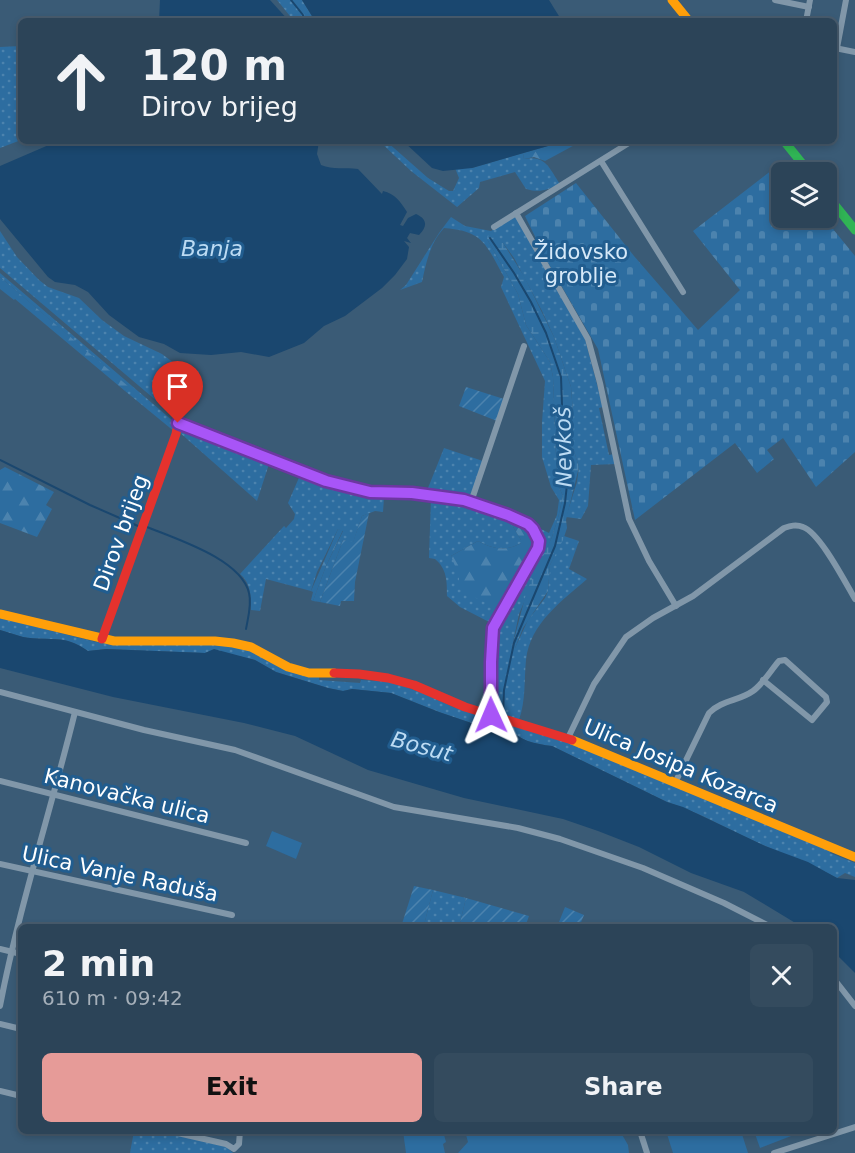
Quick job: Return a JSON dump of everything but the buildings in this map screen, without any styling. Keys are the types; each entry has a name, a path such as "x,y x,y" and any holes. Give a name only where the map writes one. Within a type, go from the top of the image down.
{"street":[{"path":"672,0 687,18"},
{"path":"775,0 809,3 806,18"},
{"path":"837,39 846,0"},
{"path":"837,48 855,52"},
{"path":"494,227 628,144"},
{"path":"786,144 801,162"},
{"path":"602,161 683,292"},
{"path":"837,208 855,230"},
{"path":"516,213 588,339 594,355 629,519 649,561 676,606"},
{"path":"471,502 524,346"},
{"name":"Dirov brijeg","path":"102,639 178,423 326,481 361,490 442,496 471,502 528,524 538,535 538,548 506,604 492,634 494,716"},
{"path":"568,738 594,684 626,637 646,622 708,586 780,531 795,525 803,527 814,535 855,599"},
{"name":"Ulica Josipa Kozarca","path":"0,614 114,641 233,643 250,647 288,667 309,673 359,674 414,685 453,702 568,738 855,856"},
{"path":"675,783 709,712 726,701 753,691 779,661 783,659 826,697 827,702 812,720 763,680"},
{"path":"0,692 144,730 235,750 394,807 518,828 560,839 661,876 724,903 765,924"},
{"path":"0,1006 31,872 54,796 75,712"},
{"name":"Kanovačka ulica","path":"0,781 246,843"},
{"name":"Ulica Vanje Raduša","path":"0,864 232,915"},
{"path":"0,949 18,953"},
{"path":"837,983 855,1006"},
{"path":"0,1024 18,1028"},
{"path":"0,1091 18,1095"},
{"path":"837,1133 855,1127"},
{"path":"182,1134 225,1144 235,1151 239,1144 240,1134"},
{"path":"641,1134 647,1153"},
{"path":"774,1153 833,1134"}],"green space":[{"path":"277,0 302,0 313,18 292,18"},
{"path":"18,46 18,141 0,148 0,47"},
{"path":"382,144 389,144 428,178 449,191 453,191 459,178 455,168 472,168 523,153 524,159 537,159 546,164 560,184 543,190 526,189 515,172 480,182 479,188 457,207 411,171"},
{"path":"576,144 545,161 534,157 524,159 523,153 548,146"},
{"name":"Židovsko groblje","path":"771,171 771,228 832,228 855,256 855,452 816,487 783,438 767,450 774,459 757,473 735,443 635,520 598,349 547,261 525,216 576,183 634,256 698,330 740,290 693,231"},
{"path":"451,217 465,226 491,231 514,217 517,218 585,339 603,407 599,408 609,455 614,454 616,464 591,465 588,506 581,519 566,517 577,482 579,467 569,435 573,413 571,387 554,337 514,258 503,243 487,239 518,294 526,325 550,362 553,377 557,483 563,496 552,537 519,614 512,647 515,648 528,620 545,598 548,591 550,565 564,536 579,541 569,569 587,579 549,614 534,635 526,660 524,698 519,720 494,713 496,626 535,528 549,533 557,515 559,500 551,487 542,457 545,381 501,287 504,277 488,248 476,236 468,232 444,228 432,247 422,282 400,290 406,285 439,233"},
{"path":"0,231 17,257 48,287 79,298 102,320 124,336 162,354 178,366 199,371 178,419 0,268"},
{"path":"488,235 503,243 524,276 554,337 571,387 573,413 569,435 579,467 566,520 567,528 550,565 548,591 523,628 515,648 512,647 527,590 552,537 563,496 557,483 553,377 550,362 526,325 518,294 487,239"},
{"path":"0,273 173,421 175,432 125,391 128,387 0,277"},
{"path":"0,277 129,387 125,391 0,289"},
{"path":"466,387 504,399 497,421 459,406"},
{"path":"182,428 270,461 257,501 179,432"},
{"path":"444,448 483,461 469,500 414,491 412,487 428,488"},
{"path":"5,467 54,492 46,505 52,509 37,537 0,523 0,470"},
{"path":"301,473 382,496 384,498 383,512 375,511 362,516 353,543 343,540 320,602 313,601 326,566 343,531 338,529 317,572 311,591 266,579 260,611 251,610 248,586 240,574 284,526 286,528 294,519 295,514 288,503"},
{"path":"431,497 464,503 510,518 521,540 521,543 510,548 494,548 478,541 451,556 501,610 493,624 460,607 447,596 444,571 435,559 429,558"},
{"path":"369,513 355,582 354,601 341,601 340,606 320,602 343,540 353,542 362,516"},
{"path":"510,518 526,525 534,533 535,550 501,610 466,593 459,584 459,576 451,556 478,541 500,548 510,548 521,543"},
{"path":"338,529 343,530 313,601 311,591"},
{"path":"0,618 96,642 218,644 252,651 319,677 319,680 360,683 361,680 391,682 453,707 498,720 498,724 486,728 391,693 352,689 343,691 328,688 276,672 255,660 214,650 205,653 106,649 88,651 79,645 63,640 23,637 0,630"},
{"path":"506,722 552,735 832,850 830,853 855,863 855,877 845,873 837,878 667,802 552,746 526,740 510,730"},
{"path":"272,831 302,843 296,859 266,846"},
{"path":"414,886 433,890 424,924 402,924"},
{"path":"433,890 466,898 460,924 424,924"},
{"path":"466,898 529,916 526,924 460,924"},
{"path":"565,907 584,915 580,924 558,924"},
{"path":"133,1134 171,1134 227,1147 233,1153 130,1153"},
{"path":"403,1134 444,1134 445,1153 406,1153"},
{"path":"466,1134 622,1134 628,1145 629,1153 458,1153 468,1142"},
{"path":"667,1134 742,1134 748,1153 673,1153"},
{"path":"755,1134 796,1134 760,1148"}],"water":[{"path":"160,0 270,0 286,18 159,18"},
{"path":"302,0 549,0 560,18 313,18"},
{"name":"Banja","path":"51,144 319,144 317,154 321,165 358,169 382,194 383,191 391,194 402,204 407,212 400,225 403,226 408,218 416,214 424,220 425,226 419,235 410,233 407,238 411,243 404,241 409,247 407,259 382,288 345,316 324,326 304,343 269,357 241,352 211,355 180,353 164,344 139,337 109,315 88,292 75,285 55,282 48,277 0,219 0,166"},
{"path":"406,144 551,144 472,168 443,171 432,168"},
{"name":"Bosut","path":"0,630 23,637 64,640 88,651 106,649 205,653 214,649 255,660 276,672 328,688 343,691 352,689 391,693 486,728 498,724 506,725 526,740 552,746 667,802 683,807 765,846 808,862 837,878 855,880 855,973 837,955 837,924 797,924 744,892 691,873 639,847 598,831 563,819 464,798 368,770 295,736 244,723 113,697 0,668"}],"waterway":[{"name":"Nevkoš","path":"291,0 304,18"},
{"name":"Nevkoš","path":"490,238 531,302 546,333 561,377 563,433 568,475 565,503 555,546 514,643 504,690 503,716"},
{"path":"0,460 138,526"},
{"path":"147,527 190,544 221,560 234,570 244,581 250,597 246,629"}],"traffic: fast":[{"path":"786,144 801,162"},
{"path":"837,208 855,230"}],"traffic: slow":[{"path":"672,0 687,18"},
{"path":"276,461 326,481 370,492 412,493 464,500 528,524 539,541 538,548 493,628 491,715"},
{"path":"0,614 114,641 233,643 251,647 288,667 309,673 334,673"},
{"path":"572,740 855,857"}],"traffic: jam":[{"path":"102,639 178,423 276,461"},
{"path":"334,673 388,678 414,685 465,707 572,740"}],"route":[{"path":"178,423 326,481 370,492 412,493 464,500 528,524 538,535 538,548 493,628 491,715"}]}
